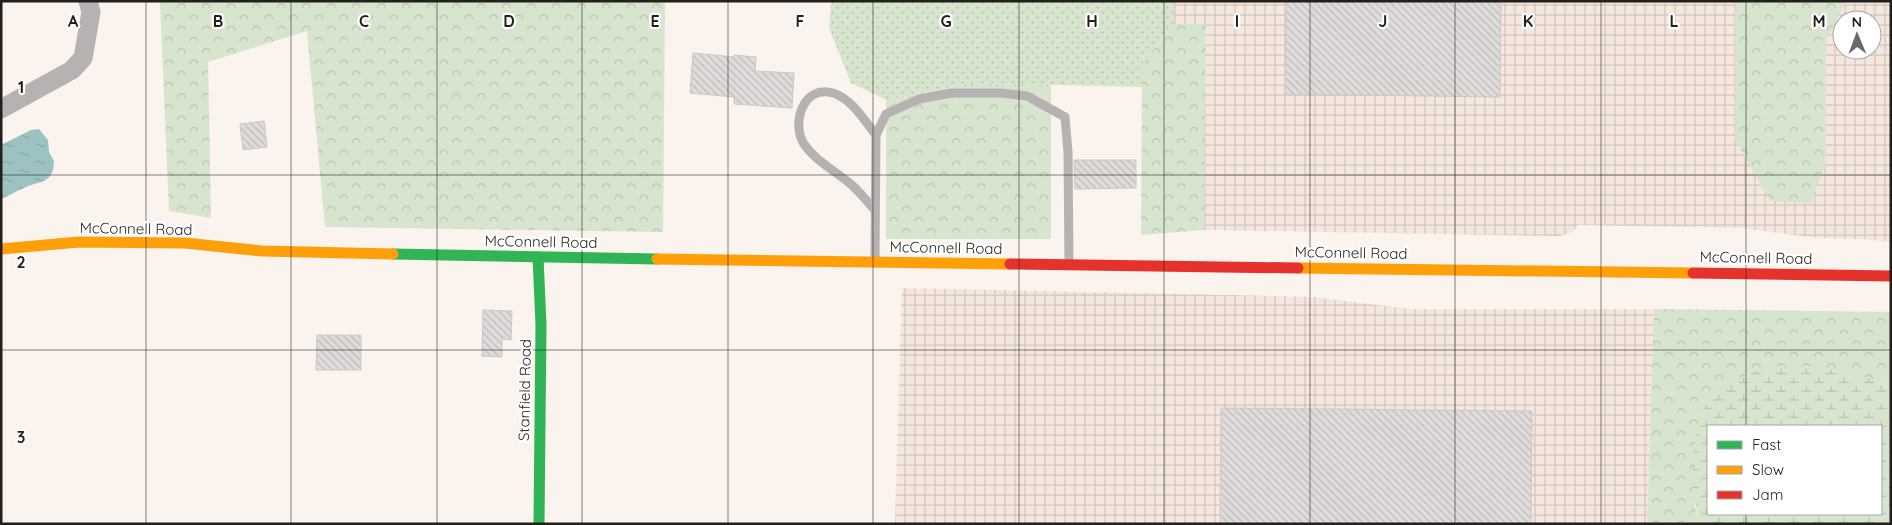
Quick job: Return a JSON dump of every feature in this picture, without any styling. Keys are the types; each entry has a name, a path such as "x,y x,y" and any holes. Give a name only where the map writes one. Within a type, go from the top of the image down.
{"street":[{"path":"1,109 72,70 83,58 91,12 88,1"},
{"name":"McConnell Road","path":"1,249 99,242 185,244 262,251 538,257 1891,276"},
{"name":"Stanfield Road","path":"538,257 540,326 539,524"}],"lane":[{"path":"874,209 854,187 805,144 799,132 801,114 806,99 815,93 832,93 847,101 876,135"},
{"path":"874,262 876,135 886,114 919,99 952,93 1002,93 1027,96 1065,117 1068,152 1069,265"}],"shaded area":[{"path":"1174,1 1891,1 1891,242 1817,238 1741,228 1578,225 1573,232 1560,236 1204,230 1206,25 1174,24"},
{"path":"902,288 1314,297 1410,309 1654,309 1647,524 895,524"}],"green space":[{"path":"160,1 665,1 663,232 325,227 307,31 208,62 211,218 169,211"},
{"path":"831,1 1174,1 1174,24 1142,64 1142,87 972,83 886,100 851,83 829,28"},
{"path":"1735,1 1846,1 1842,10 1832,10 1832,29 1826,41 1826,163 1811,203 1770,201 1735,140"},
{"path":"1174,24 1206,24 1204,230 1141,235 1142,64"},
{"path":"972,83 1051,85 1051,239 886,239 886,100"},
{"path":"1654,309 1891,312 1891,389 1873,379 1701,413 1695,507 1699,524 1647,524"},
{"path":"1814,366 1873,379 1891,389 1891,524 1699,524 1693,468 1695,438 1701,414 1718,393 1736,381 1753,372 1773,367"}],"water":[{"path":"39,129 48,140 49,152 54,161 51,174 45,180 1,199 1,145 31,130"}],"building":[{"path":"1286,1 1501,1 1500,97 1285,94"},
{"path":"693,53 756,57 755,71 794,73 792,108 734,104 734,97 690,93"},
{"path":"264,121 267,147 243,150 240,124"},
{"path":"1074,160 1136,160 1136,188 1075,189"},
{"path":"483,310 512,311 511,340 502,339 502,357 482,356"},
{"path":"317,335 361,335 361,370 316,370"},
{"path":"1221,408 1532,411 1531,524 1220,524"}],"traffic: fast":[{"path":"393,254 657,259"},
{"path":"538,257 541,325 539,524"}],"traffic: slow":[{"path":"1,249 79,242 185,243 262,251 393,254"},
{"path":"657,259 1010,264"},
{"path":"1298,268 1693,273"}],"traffic: jam":[{"path":"1010,264 1298,268"},
{"path":"1693,273 1891,276"}]}
